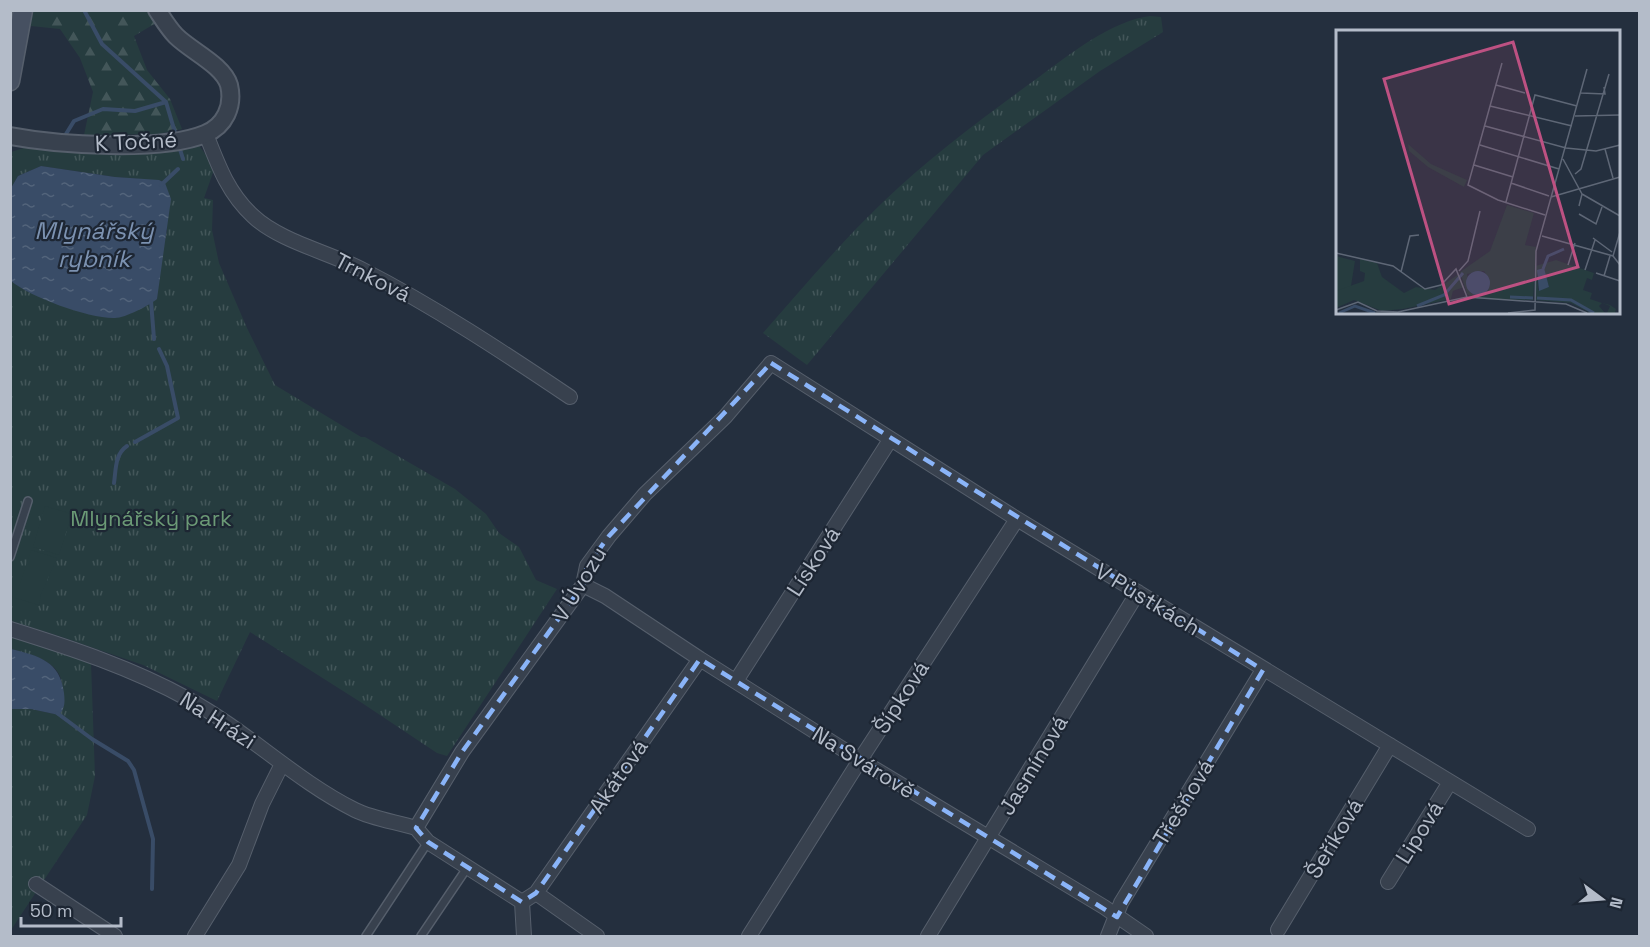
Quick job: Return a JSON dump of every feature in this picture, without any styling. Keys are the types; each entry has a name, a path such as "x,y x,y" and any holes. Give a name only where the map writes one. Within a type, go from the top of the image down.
{"main road":[{"path":"10,81 23,10"}],"street":[{"name":"K Točné","path":"10,136 75,143 126,145 171,142 199,136 226,117 231,100 229,84 214,65 176,36 157,10"},
{"name":"Trnková","path":"199,136 228,188 255,218 274,230 362,269 424,304 570,397"},
{"name":"V Půstkách","path":"771,363 1017,519 1528,829"},
{"name":"V Úvozu","path":"416,828 462,752 583,585 587,566 609,536 645,494 725,417 771,363"},
{"name":"Lísková","path":"736,681 890,440"},
{"name":"Šípková","path":"749,936 1017,519"},
{"name":"Na Svárově","path":"583,585 605,596 860,760 1104,907 1146,936"},
{"name":"Jasmínová","path":"928,936 1138,592"},
{"name":"Na Hrázi","path":"10,629 72,648 127,670 188,699 235,728 282,764 357,811 416,828"},
{"name":"Akátová","path":"536,893 700,659"},
{"name":"Třešňová","path":"1108,936 1121,903 1263,670"},
{"name":"Šeříková","path":"1278,930 1390,745"},
{"path":"195,936 239,866 262,804 282,764"},
{"name":"Lipová","path":"1389,882 1450,782"},
{"path":"416,828 428,842 522,902"},
{"path":"36,884 115,936"},
{"path":"522,902 536,893 597,936"},
{"path":"522,902 524,936"}],"lane":[{"path":"10,557 28,501"},
{"path":"366,936 428,842"},
{"path":"421,936 467,868"}],"highlighted area":[{"path":"771,363 1263,670 1117,917 700,659 536,893 522,902 428,842 416,828 462,752 583,585 587,566 609,536"}],"green space":[{"path":"30,11 148,11 156,23 134,36 147,70 170,99 182,129 158,134 84,135 93,92 80,58 60,29 31,26 27,29"},
{"path":"1150,16 1161,17 1163,32 1100,71 983,155 807,365 763,333 867,217 939,153 1064,58 1106,31 1135,19"},
{"name":"Mlynářský park","path":"197,143 215,167 204,198 213,200 212,230 219,263 275,385 361,437 365,437 455,489 486,514 499,533 519,547 536,580 557,589 447,756 437,753 250,632 217,701 143,665 11,621 11,281 63,306 96,315 124,316 157,299 167,230 163,181 115,177 41,166 18,176 11,188 11,152 33,145"},
{"path":"45,506 72,514 59,555 33,547"},
{"path":"31,550 57,558 41,594 39,605 15,598"},
{"path":"11,637 91,663 95,776 87,815 11,930 11,709 31,709 59,715 62,690 61,677 57,670 44,660 11,649"}],"water":[{"name":"Mlynářský rybník","path":"41,166 115,177 159,180 165,183 171,199 157,299 125,316 104,317 76,311 46,300 11,281 11,188 18,176"},
{"path":"11,649 31,654 53,667 62,682 64,693 63,707 59,715 31,709 11,709"}],"waterway":[{"path":"84,10 102,44 166,102 176,136"},
{"path":"66,134 74,121 103,109 135,111 166,102"},
{"path":"179,146 183,159"},
{"path":"161,185 178,169"},
{"path":"151,301 154,339"},
{"path":"135,442 178,418 167,366 159,349"},
{"path":"114,483 118,458 127,446"},
{"path":"57,713 92,739 128,761 134,770 153,839 152,889"}]}
